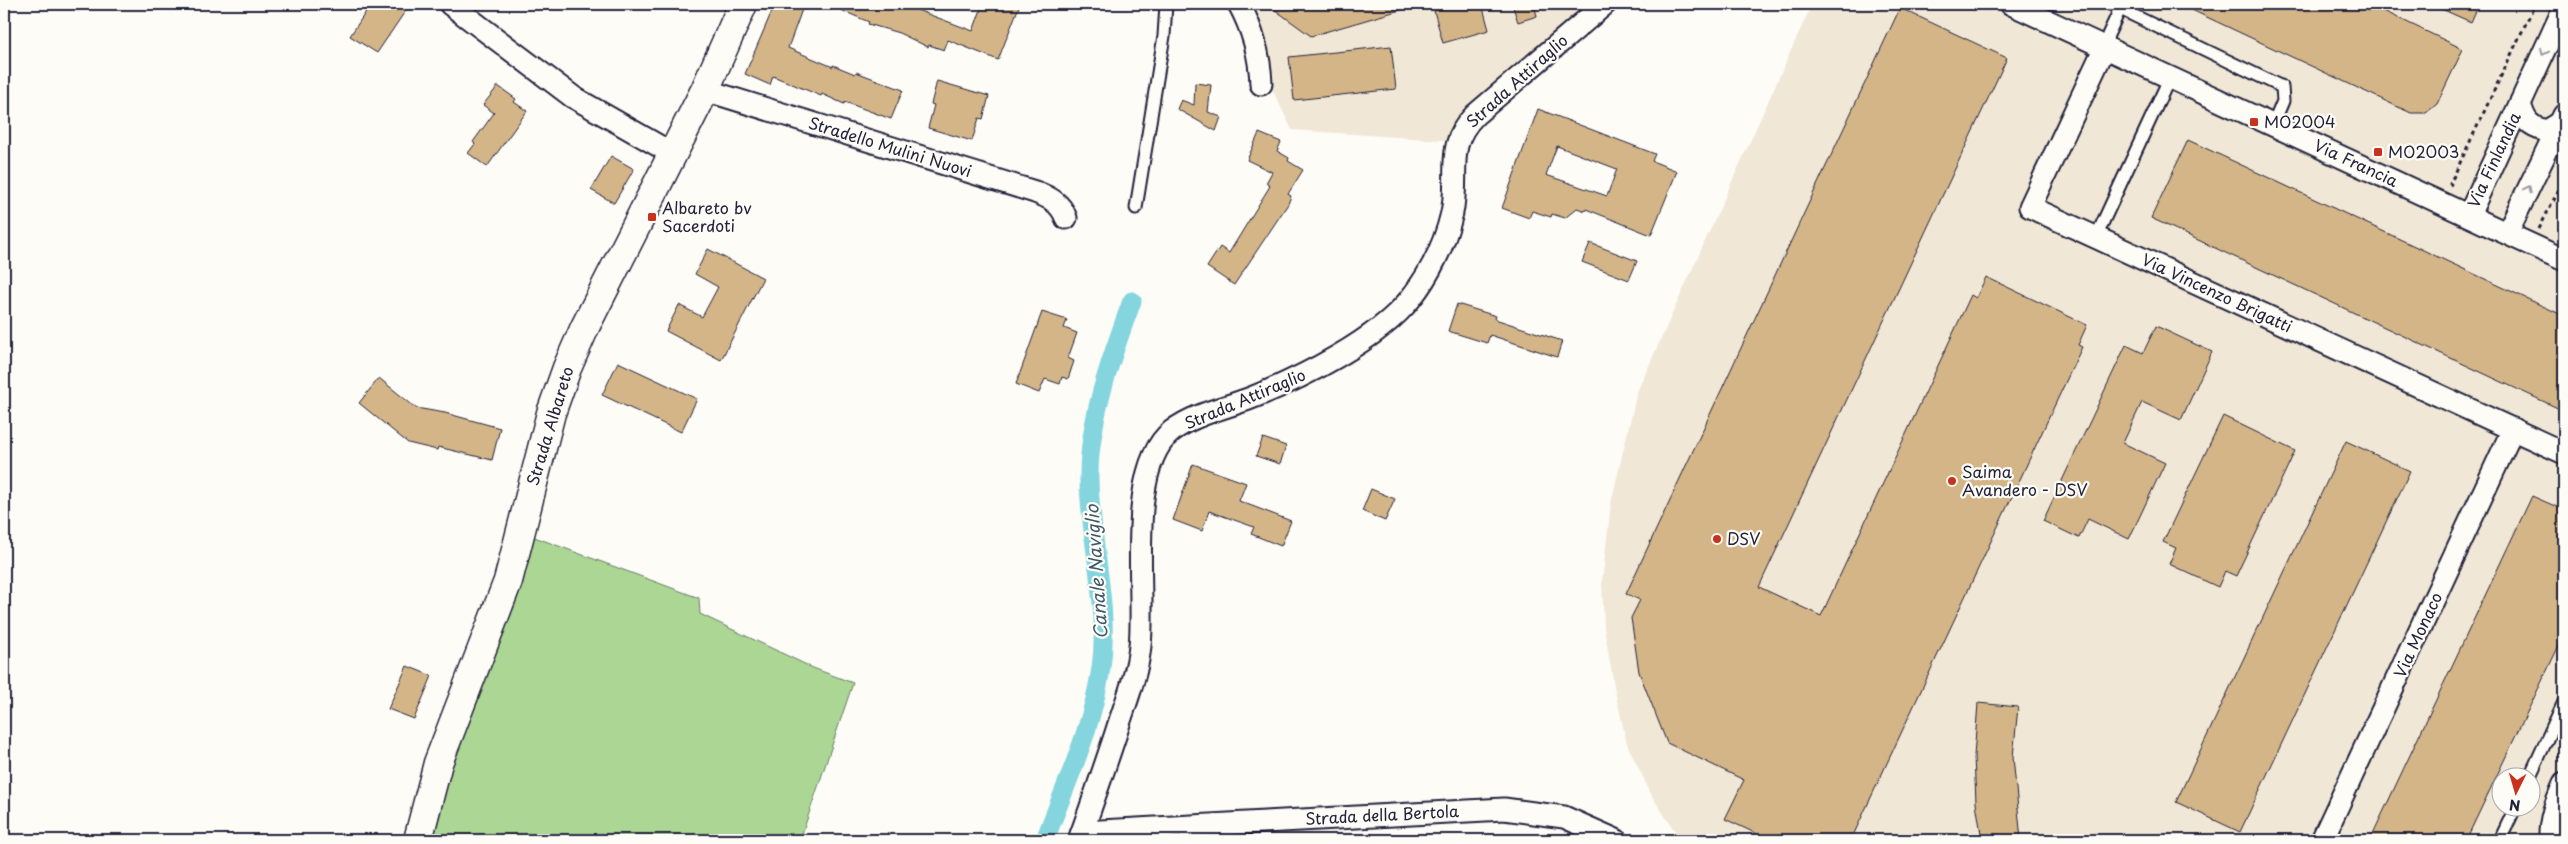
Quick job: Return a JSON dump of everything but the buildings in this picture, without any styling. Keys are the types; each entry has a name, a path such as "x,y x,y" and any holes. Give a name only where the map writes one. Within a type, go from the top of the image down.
{"street":[{"path":"450,4 573,97 673,154"},
{"name":"Strada Albareto","path":"418,840 438,763 508,581 551,413 567,368 589,318 705,90 743,4"},
{"path":"1239,4 1253,32 1260,66 1260,84"},
{"name":"Strada Attiraglio","path":"1081,836 1137,665 1141,630 1142,502 1148,471 1160,443 1184,423 1280,387 1336,357 1379,328 1410,300 1436,258 1447,230 1454,198 1456,142 1461,132 1475,115 1605,4"},
{"name":"Via Francia","path":"2011,4 2564,260"},
{"name":"Via Finlandia","path":"2468,215 2564,8"},
{"name":"Via Vincenzo Brigatti","path":"2105,47 2030,207 2564,453"},
{"name":"Stradello Mulini Nuovi","path":"705,90 1035,192 1060,206 1066,218"},
{"name":"Via Finlandia","path":"2520,104 2525,120 2534,128 2547,131 2562,119"},
{"name":"Via Finlandia","path":"2507,233 2562,119"},
{"name":"Via Monaco","path":"2322,840 2513,430"},
{"path":"2550,840 2549,829 2554,805 2564,784"},
{"name":"Strada della Bertola","path":"1081,836 1504,809 1564,817 1616,840"}],"lane":[{"path":"1136,208 1164,36 1166,4"},
{"path":"2105,47 2115,6 2282,87 2283,101 2273,125"},
{"path":"2096,237 2170,77"},
{"path":"2535,766 2564,702"},
{"path":"2500,840 2511,816"}],"path":[{"path":"2537,234 2564,179"}],"shaded area":[{"path":"1224,4 1619,4 1456,141 1292,130 1262,68"},
{"path":"1812,4 2564,4 2564,840 1681,840 1653,798 1627,744 1615,691 1604,627 1602,582 1611,503 1637,392"}],"green space":[{"path":"529,535 699,598 700,614 813,668 853,683 800,840 429,840 449,758"}],"waterway":[{"name":"Canale Naviglio","path":"1045,840 1085,735 1101,668 1103,621 1090,504 1090,458 1092,435 1109,366 1132,301"}],"place":[{"name":"MO2004","path":"2254,122"},
{"name":"MO2003","path":"2378,152"},
{"name":"Albareto bv Sacerdoti","path":"652,217"},
{"name":"Saima Avandero - DSV","path":"1952,481"},
{"name":"DSV","path":"1717,539"}]}
